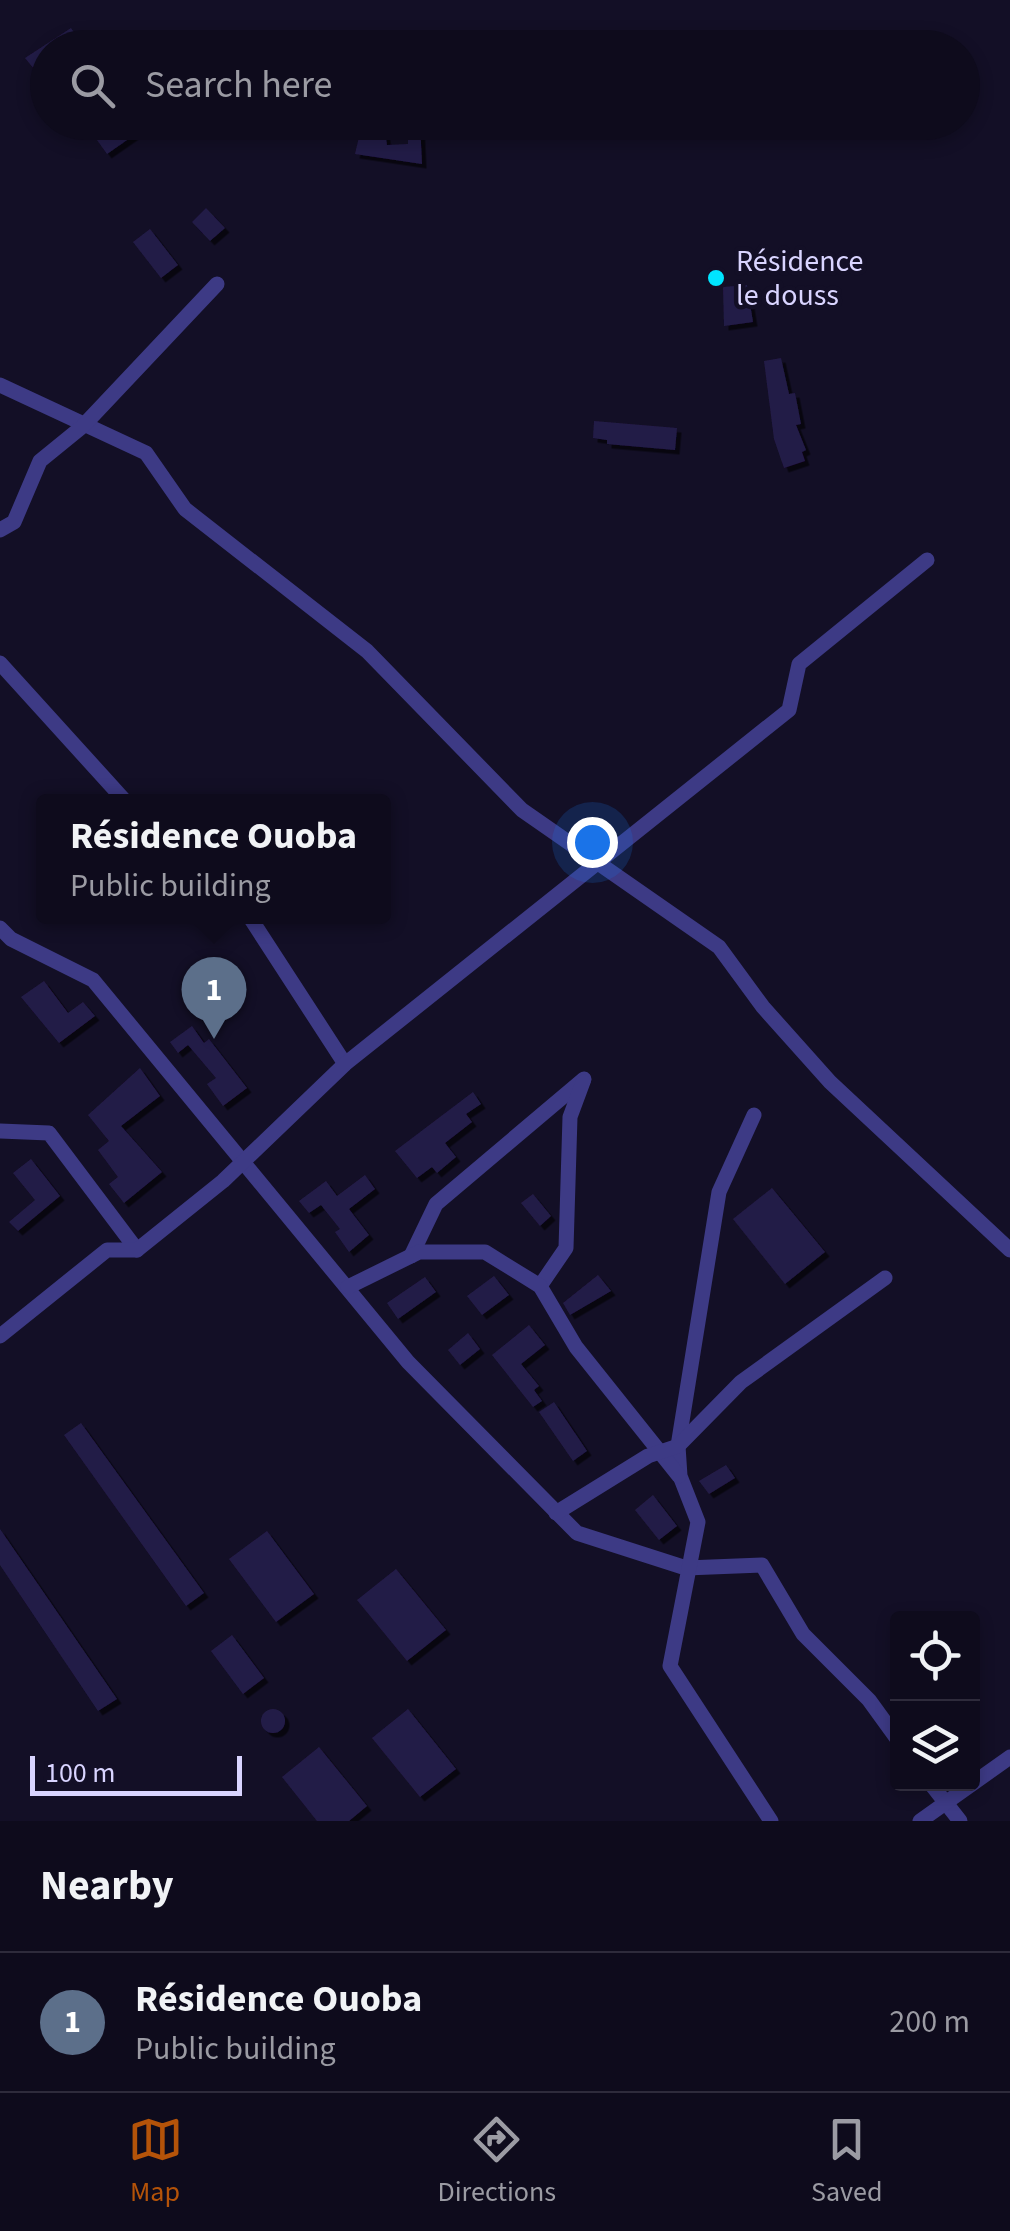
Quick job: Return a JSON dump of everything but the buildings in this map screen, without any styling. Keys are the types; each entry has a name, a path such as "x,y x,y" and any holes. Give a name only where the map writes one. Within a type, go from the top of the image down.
{"street":[{"path":"0,530 14,522 40,461 83,426 217,284"},
{"path":"0,384 146,453 186,509 367,651 522,810 719,947 764,1007 830,1082 1010,1250"},
{"path":"0,1336 107,1250 138,1250 222,1182 345,1064 789,710 798,664 927,560"},
{"path":"0,664 119,794"},
{"path":"253,924 345,1064"},
{"path":"0,928 11,939 93,980 239,1162 408,1362 577,1533 686,1568 762,1564 803,1634 869,1700 890,1729"},
{"path":"410,1256 436,1204 584,1078 570,1117 566,1248 540,1286"},
{"path":"754,1115 719,1192 678,1446 680,1476 698,1522 670,1666 771,1821"},
{"path":"0,1130 49,1133 138,1250"},
{"path":"348,1287 418,1252 485,1252 540,1286 576,1347 680,1476"},
{"path":"556,1512 658,1452 678,1446 741,1382 885,1278"},
{"path":"920,1821 1010,1756"},
{"path":"937,1791 960,1821"}],"place":[{"name":"Résidence le douss","path":"716,278"},
{"name":"Résidence Ouoba","path":"214,1039"}]}
